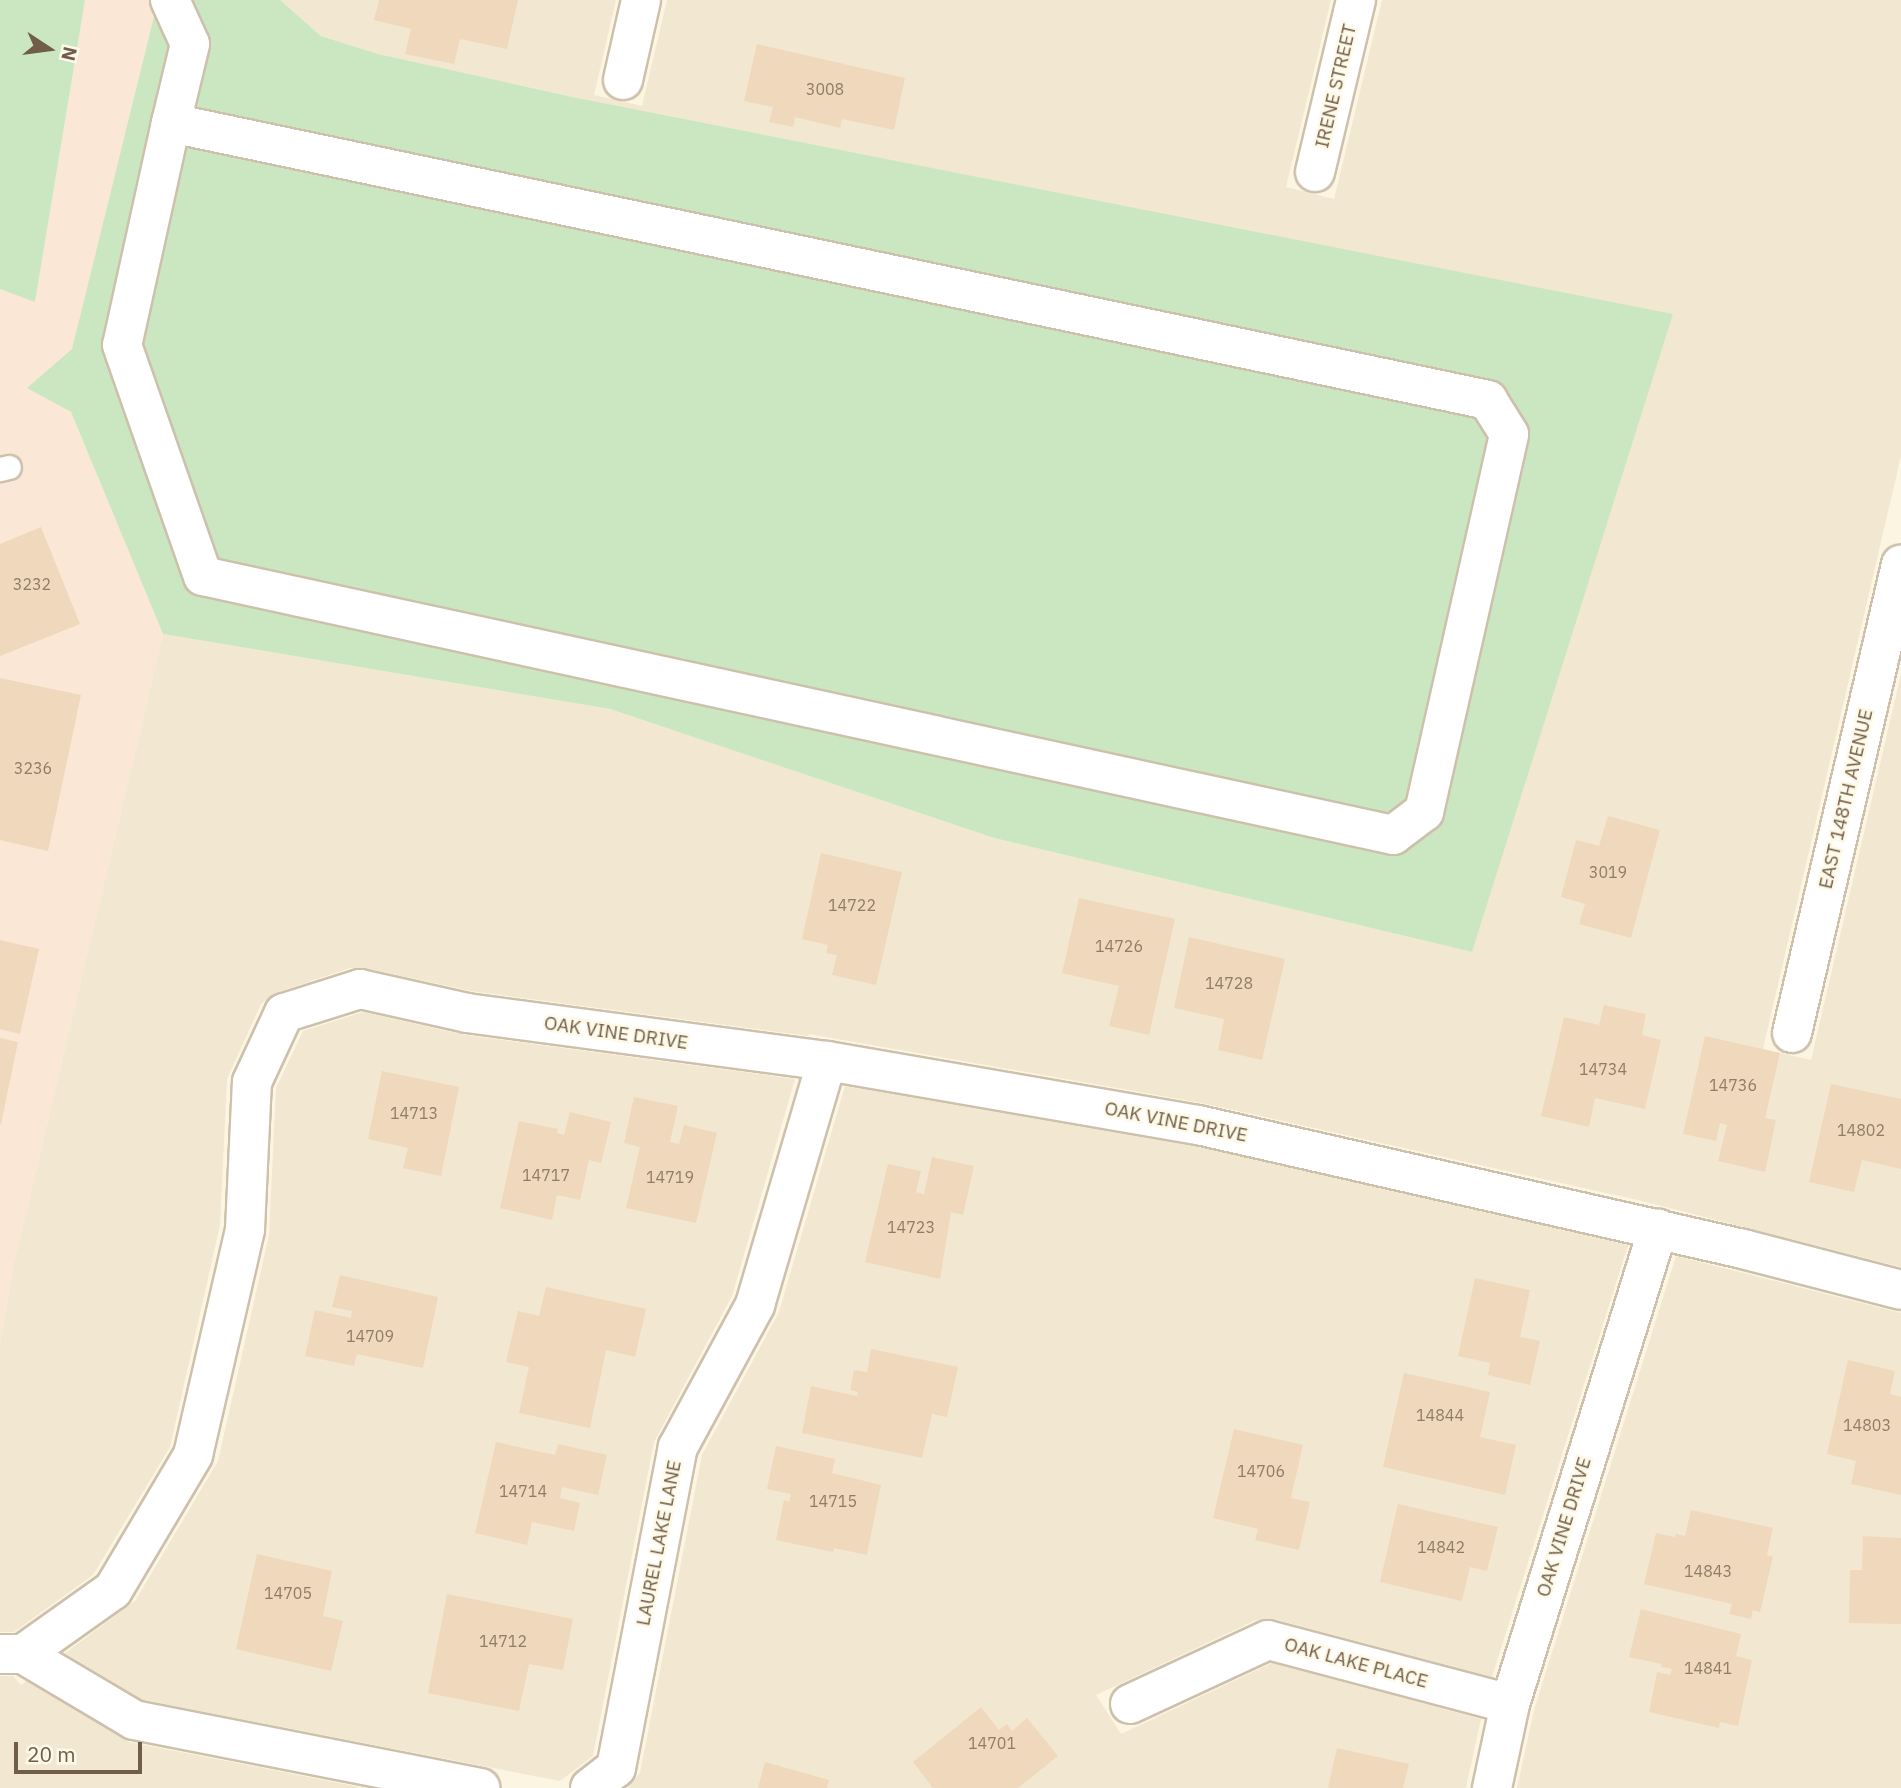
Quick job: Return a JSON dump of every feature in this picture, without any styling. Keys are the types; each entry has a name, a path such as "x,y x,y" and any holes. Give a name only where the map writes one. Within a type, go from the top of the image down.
{"street":[{"path":"170,0 190,44"},
{"path":"172,123 1488,400 1509,434 1424,812 1393,835 203,576 122,345 172,123 200,0"},
{"path":"623,79 641,0"},
{"name":"IRENE STREET","path":"1315,172 1356,0"},
{"name":"EAST 148TH AVENUE","path":"1791,1033 1901,565"},
{"name":"OAK VINE DRIVE","path":"12,1654 113,1590 193,1455 245,1229 252,1082 284,1013 360,989 467,1013 827,1061 1198,1125 1658,1229 1901,1290"},
{"name":"LAUREL LAKE LANE","path":"590,1788 616,1768 678,1447 755,1305 827,1061"},
{"name":"OAK VINE DRIVE","path":"1492,1788 1510,1704 1658,1229"},
{"name":"OAK LAKE PLACE","path":"1130,1704 1268,1640 1510,1704"},
{"path":"12,1654 134,1720 480,1788"}],"shaded area":[{"path":"85,0 158,0 72,350 28,388 71,412 163,634 14,1263 0,1343 0,289 35,301"},
{"path":"280,0 616,0 594,95 642,106 667,0 1331,0 1286,187 1334,199 1382,0 1901,0 1901,456 1763,1049 1811,1060 1901,674 1901,1267 1642,1201 1202,1103 809,1034 808,1036 471,991 365,968 350,968 275,993 261,1004 227,1079 220,1225 170,1447 93,1575 14,1632 0,1632 0,1343 14,1263 163,634 610,709 994,838 1472,952 582,99 377,54 321,36"},
{"path":"363,1012 465,1035 795,1079 732,1296 654,1442 593,1756 560,1781 143,1700 65,1653 135,1601 218,1461 269,1235 276,1088 303,1031"},
{"path":"845,1086 1194,1146 1628,1245 1492,1677 1274,1619 1256,1620 1096,1695 1121,1734 1272,1663 1481,1719 1466,1788 628,1788 640,1773 702,1455 779,1312"},
{"path":"1676,1256 1901,1313 1901,1788 1517,1788 1534,1710"},
{"path":"0,1676 13,1676 21,1685 26,1681 129,1742 365,1788 0,1788"}],"green space":[{"path":"0,0 85,0 35,302 0,289"},
{"path":"158,0 280,0 321,36 378,54 582,99 1673,314 1472,952 994,838 610,709 163,634 71,412 27,388 72,349"}],"building":[{"path":"379,0 518,0 507,49 460,39 454,64 405,54 411,29 374,20"},
{"path":"757,44 905,78 894,130 842,119 840,128 795,117 793,127 769,122 773,107 744,101"},
{"path":"41,527 80,624 0,656 0,544"},
{"path":"0,678 81,695 48,851 0,840"},
{"path":"1608,816 1660,830 1631,938 1579,924 1585,904 1561,897 1576,840 1599,846"},
{"path":"821,853 902,872 876,985 832,975 837,955 826,953 828,945 802,939"},
{"path":"1079,898 1175,919 1149,1035 1109,1026 1119,986 1062,973"},
{"path":"1189,937 1285,959 1262,1060 1218,1050 1224,1019 1174,1008"},
{"path":"0,940 39,949 20,1034 0,1029"},
{"path":"1604,1005 1646,1014 1642,1035 1661,1040 1645,1109 1595,1098 1589,1127 1541,1116 1564,1017 1599,1025"},
{"path":"1705,1036 1780,1053 1765,1118 1776,1120 1765,1172 1718,1161 1727,1125 1720,1123 1716,1141 1683,1134"},
{"path":"0,1038 18,1042 1,1124 0,1124"},
{"path":"382,1071 459,1087 441,1176 403,1168 408,1148 368,1139"},
{"path":"1831,1084 1901,1099 1901,1169 1862,1160 1854,1192 1809,1182"},
{"path":"634,1097 678,1106 670,1142 679,1144 684,1125 717,1133 696,1223 626,1208 640,1147 624,1143"},
{"path":"570,1112 611,1122 601,1163 589,1160 580,1200 557,1195 552,1220 500,1208 519,1121 558,1129 557,1133 564,1135"},
{"path":"932,1157 974,1166 963,1215 951,1212 940,1279 865,1262 888,1164 921,1171 916,1192 924,1194"},
{"path":"340,1275 438,1297 423,1368 357,1354 354,1366 305,1356 315,1310 351,1318 352,1311 332,1307"},
{"path":"1475,1278 1530,1290 1520,1337 1540,1341 1530,1385 1488,1375 1490,1363 1458,1356"},
{"path":"546,1287 646,1309 635,1357 606,1350 590,1428 519,1413 529,1367 506,1362 518,1311 539,1316"},
{"path":"871,1349 958,1367 947,1417 932,1414 922,1458 802,1433 811,1386 857,1396 858,1392 850,1390 854,1370 867,1372"},
{"path":"1848,1360 1895,1371 1890,1394 1901,1397 1901,1495 1851,1484 1856,1461 1827,1454"},
{"path":"1404,1373 1490,1392 1480,1437 1516,1445 1505,1495 1383,1467"},
{"path":"1234,1429 1303,1445 1291,1498 1310,1502 1299,1550 1255,1540 1258,1529 1213,1518"},
{"path":"496,1442 555,1455 558,1444 607,1455 598,1495 562,1487 560,1498 580,1503 574,1531 532,1522 527,1545 475,1533"},
{"path":"776,1446 835,1459 832,1473 881,1485 867,1555 834,1548 833,1552 776,1540 784,1500 789,1502 791,1494 767,1489"},
{"path":"1398,1504 1498,1527 1487,1571 1470,1567 1462,1601 1380,1582"},
{"path":"1691,1510 1773,1528 1767,1555 1773,1557 1760,1612 1753,1610 1751,1619 1729,1614 1732,1604 1644,1584 1656,1533 1685,1536"},
{"path":"1863,1536 1901,1538 1901,1624 1849,1623 1850,1570 1862,1570"},
{"path":"257,1554 332,1571 323,1616 343,1621 331,1671 236,1649"},
{"path":"447,1594 573,1619 563,1670 529,1664 519,1711 428,1693"},
{"path":"1641,1609 1741,1634 1736,1656 1752,1660 1738,1726 1720,1722 1719,1728 1649,1712 1657,1672 1670,1675 1672,1669 1629,1657"},
{"path":"981,1707 999,1730 1007,1724 1012,1731 1027,1718 1058,1756 1018,1788 933,1788 913,1762"},
{"path":"1337,1748 1409,1764 1403,1788 1328,1788"},
{"path":"765,1762 829,1780 827,1788 758,1788"}]}
